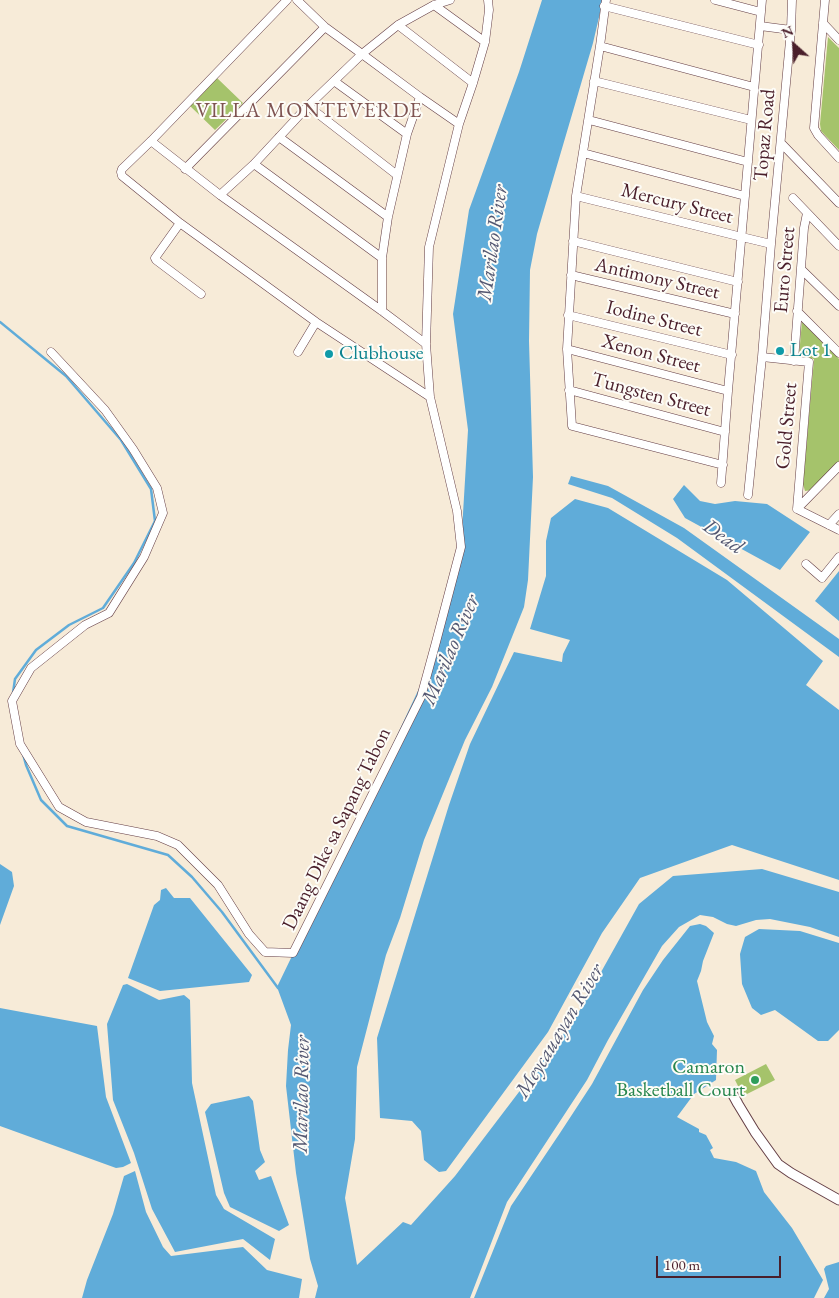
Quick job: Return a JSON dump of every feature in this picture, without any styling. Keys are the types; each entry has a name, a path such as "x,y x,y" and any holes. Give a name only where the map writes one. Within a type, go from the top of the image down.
{"street":[{"path":"286,0 122,169 122,176 180,223 316,322 430,397"},
{"path":"297,0 325,27 459,124"},
{"path":"220,195 254,164 308,106 362,54 398,25 434,5 450,0"},
{"path":"430,397 426,344 429,247 459,124 484,42 489,10 488,0"},
{"path":"715,0 762,12"},
{"path":"722,483 728,391 762,0"},
{"name":"Topaz Road","path":"771,244 791,30 792,0"},
{"path":"825,0 814,128 839,158"},
{"path":"723,465 572,426 568,390 567,349 576,196 589,120 605,3 758,45"},
{"path":"434,5 484,42"},
{"path":"823,23 839,40"},
{"path":"398,25 473,83"},
{"path":"760,26 791,30"},
{"path":"186,169 325,27"},
{"path":"600,46 754,87"},
{"path":"334,81 407,134"},
{"path":"594,81 751,120"},
{"path":"382,311 382,258 388,217 407,134 420,97"},
{"path":"308,106 397,175"},
{"path":"589,120 748,162"},
{"path":"279,137 388,217"},
{"path":"151,141 220,195 426,344"},
{"path":"781,143 839,203"},
{"path":"583,153 745,196"},
{"path":"254,164 382,258"},
{"name":"Mercury Street","path":"576,196 771,244"},
{"path":"793,198 839,246"},
{"name":"Euro Street","path":"794,361 804,228 807,213"},
{"path":"180,223 155,258 201,294"},
{"path":"573,241 738,282"},
{"name":"Gold Street","path":"748,495 771,244"},
{"path":"802,270 839,306"},
{"name":"Antimony Street","path":"571,275 735,314"},
{"path":"797,311 839,353"},
{"name":"Iodine Street","path":"568,315 732,355"},
{"path":"298,352 316,322"},
{"name":"Xenon Street","path":"567,349 728,391"},
{"name":"Daang Dike sa Sapang Tabon","path":"51,352 105,410 133,448 157,488 163,513 144,556 109,613 85,625 32,668 12,701 20,744 59,807 86,822 157,836 178,845 218,884 249,934 266,952 293,953 420,697 460,547 457,511 430,397"},
{"name":"Gold Street","path":"762,357 809,362 796,509"},
{"name":"Tungsten Street","path":"568,390 725,432"},
{"path":"839,466 796,509 839,530"},
{"path":"829,525 839,514"},
{"path":"806,564 822,578 839,557"},
{"path":"732,1093 755,1132 778,1164 839,1199"}],"green space":[{"path":"828,37 839,48 839,150 821,131 820,124"},
{"path":"217,78 243,103 215,130 190,106"},
{"path":"802,321 839,359 839,462 812,490 805,491 803,484 814,359 799,356"},
{"name":"Camaron Basketball Court","path":"766,1064 775,1080 743,1096 735,1080"}],"water":[{"name":"Marilao River","path":"542,0 603,0 593,43 537,234 530,270 529,341 533,477 528,580 524,607 492,687 465,740 424,840 400,918 386,955 357,1067 355,1139 345,1198 357,1265 403,1222 411,1225 455,1176 576,1017 639,904 673,876 762,869 839,892 839,937 810,927 770,919 756,920 736,926 713,917 700,915 679,927 662,946 587,1080 507,1202 470,1298 315,1298 318,1286 310,1259 296,1173 286,1086 291,1025 277,987 431,663 461,547 468,430 453,314 469,210 519,72"},
{"path":"571,476 608,486 684,528 839,639 839,657 677,538 612,498 568,484"},
{"name":"Dead","path":"684,485 700,501 715,504 735,501 767,504 810,532 780,570 685,518 673,499"},
{"path":"575,499 608,508 727,580 823,661 806,685 839,710 839,880 732,845 640,878 602,933 548,1032 446,1171 439,1172 424,1160 421,1131 412,1121 380,1118 377,1038 449,805 470,744 514,652 562,662 563,654 570,640 530,629 546,576 546,541 551,518"},
{"path":"839,571 839,621 815,601"},
{"path":"0,864 12,872 14,886 0,925"},
{"path":"166,888 174,898 190,898 252,975 249,982 160,991 128,978 154,905 160,900 161,890"},
{"path":"700,924 706,926 714,933 697,981 707,1022 714,1036 712,1044 717,1050 716,1080 694,1094 677,1117 706,1135 713,1148 710,1150 714,1158 736,1162 756,1171 764,1192 792,1228 823,1280 814,1298 474,1298 511,1206 592,1084 643,990 663,960 690,926"},
{"path":"759,929 800,931 839,943 839,1030 828,1041 818,1041 775,1010 761,1015 752,1008 742,984 740,954 745,937"},
{"path":"127,984 159,1000 184,995 190,1000 192,1083 216,1195 224,1209 275,1239 270,1260 243,1239 175,1252 152,1209 134,1153 113,1100 107,1024 123,985"},
{"path":"0,1008 97,1026 106,1097 131,1163 116,1168 0,1126"},
{"path":"249,1096 253,1101 260,1150 265,1162 255,1171 259,1180 271,1176 289,1225 279,1231 230,1207 224,1193 205,1112 211,1104"},
{"path":"135,1171 146,1212 163,1247 171,1256 243,1247 267,1270 302,1279 299,1298 82,1298 87,1280 113,1214 124,1176"},
{"path":"839,1262 839,1298 824,1298 829,1289 824,1269 826,1266"}],"waterway":[{"path":"0,322 66,376 121,440 151,489 155,521 134,563 103,608 69,625 36,650 15,679 13,693"},
{"path":"23,754 41,800 67,826 168,855 192,877 222,912 278,988"}],"place":[{"name":"Lot 1","path":"780,351"},
{"name":"Clubhouse","path":"329,354"},
{"name":"Camaron Basketball Court","path":"755,1080"}],"district":[{"name":"VILLA MONTEVERDE","path":"309,111"}],"water label":[{"name":"Meycauayan River","path":"560,1031"}]}
